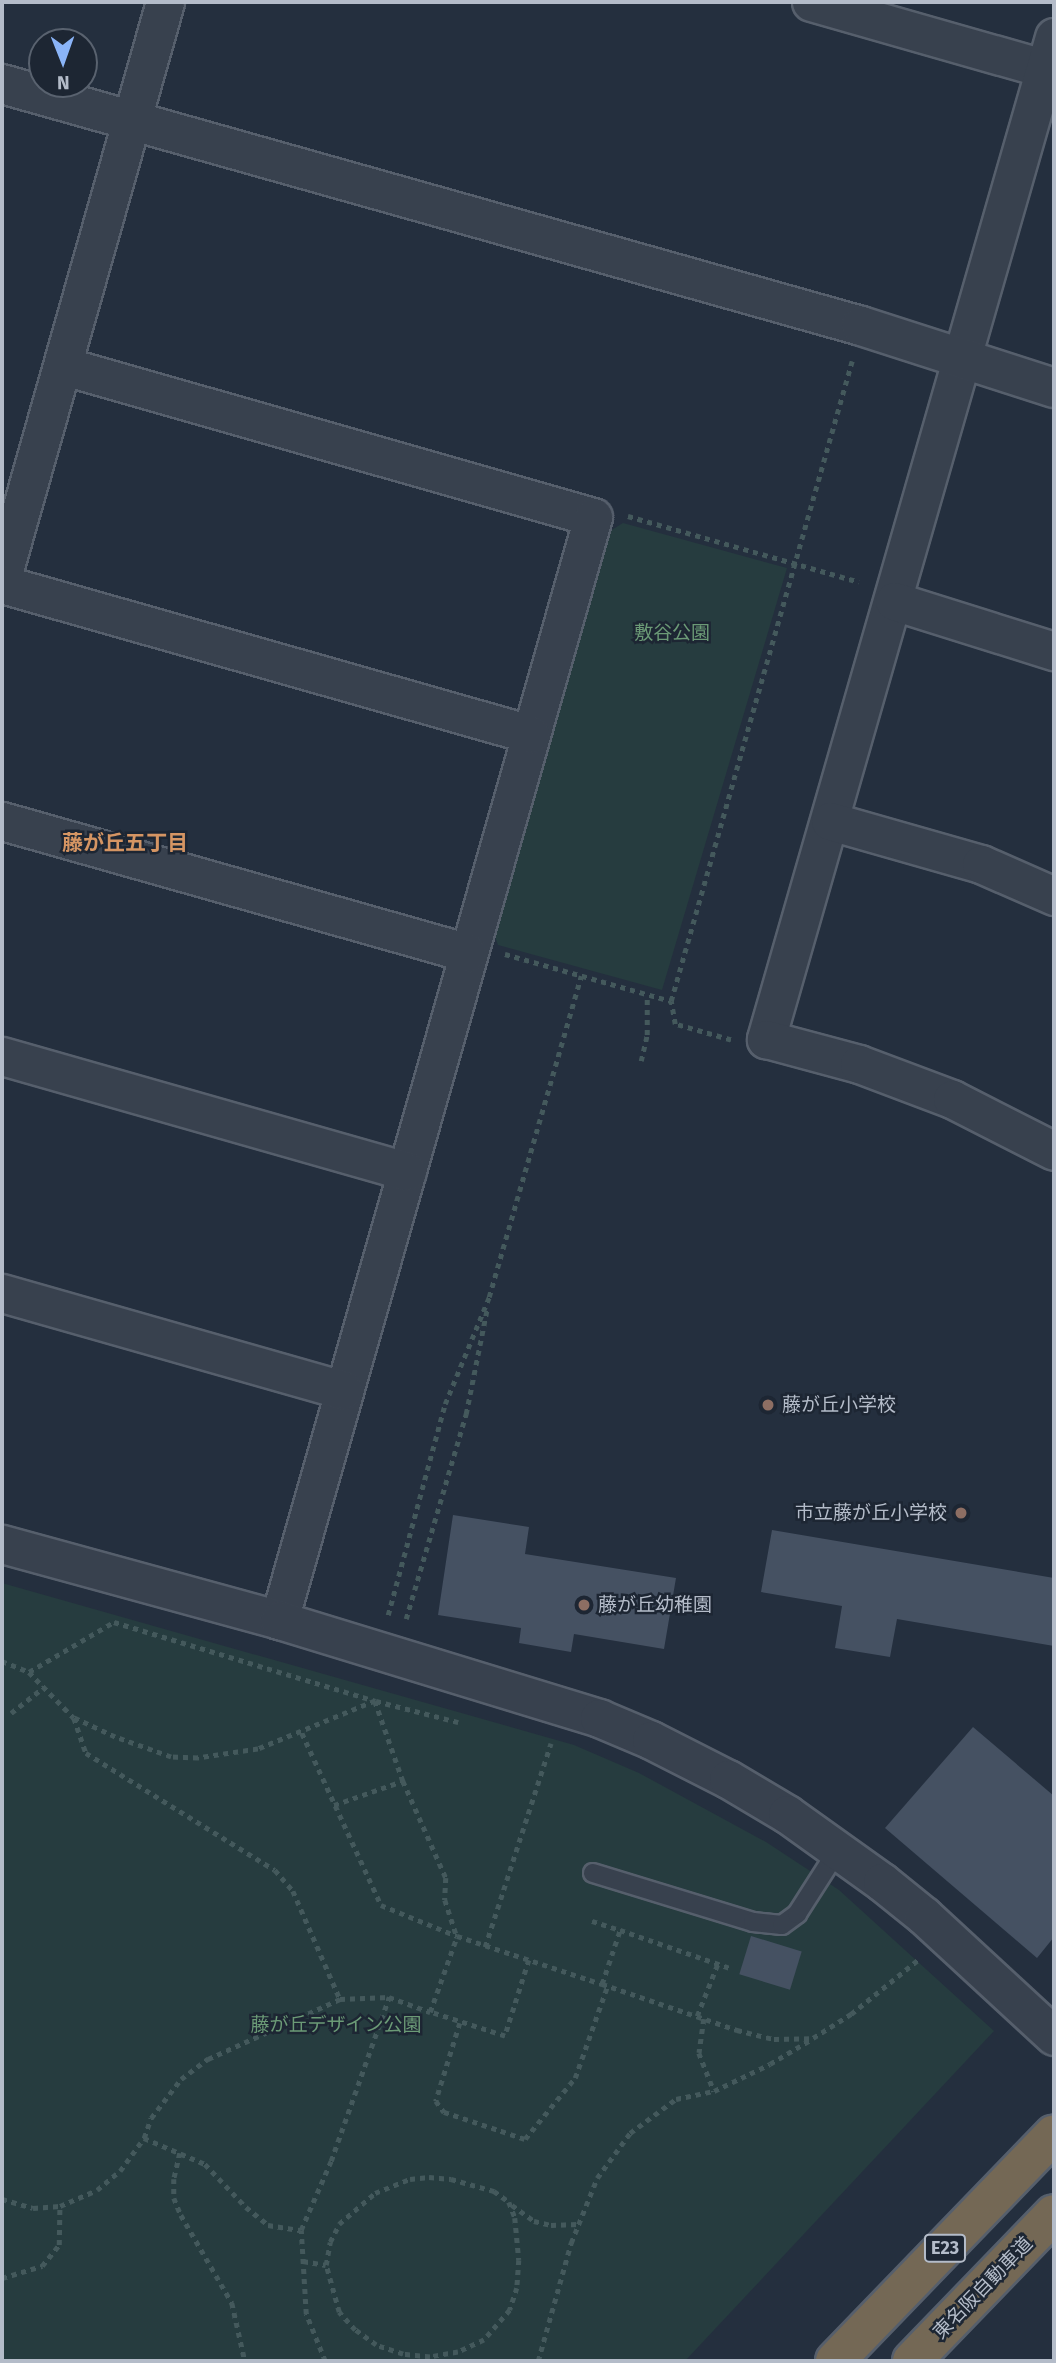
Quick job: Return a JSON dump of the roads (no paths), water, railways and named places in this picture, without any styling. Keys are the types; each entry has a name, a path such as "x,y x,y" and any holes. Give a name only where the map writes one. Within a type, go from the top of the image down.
{"highway":[{"name":"E23","path":"835,2361 1054,2134"},
{"name":"東名阪自動車道","path":"912,2361 1054,2214"}],"street":[{"path":"2,577 64,366 165,2"},
{"path":"811,2 1051,58 962,356 766,1039 859,1063 952,1099 1054,1151"},
{"path":"2,84 962,356 1054,388"},
{"path":"64,366 593,517 279,1620"},
{"path":"2,584 530,734"},
{"path":"895,597 1054,651"},
{"path":"2,821 469,948"},
{"path":"830,821 981,864 1054,896"},
{"path":"2,1056 407,1171"},
{"path":"2,1293 343,1390"},
{"path":"2,1544 279,1620 599,1718 728,1779 787,1814 924,1916 1054,2036"}],"lane":[{"path":"593,1872 753,1922 782,1925 797,1914 838,1850"}],"place":[{"name":"藤が丘小学校","path":"768,1405"},
{"name":"市立藤が丘小学校","path":"961,1513"},
{"name":"藤が丘幼稚園","path":"584,1605"}],"district":[{"name":"藤が丘五丁目","path":"125,843"}],"park label":[{"name":"敷谷公園","path":"672,633"},
{"name":"藤が丘デザイン公園","path":"336,2025"}]}
